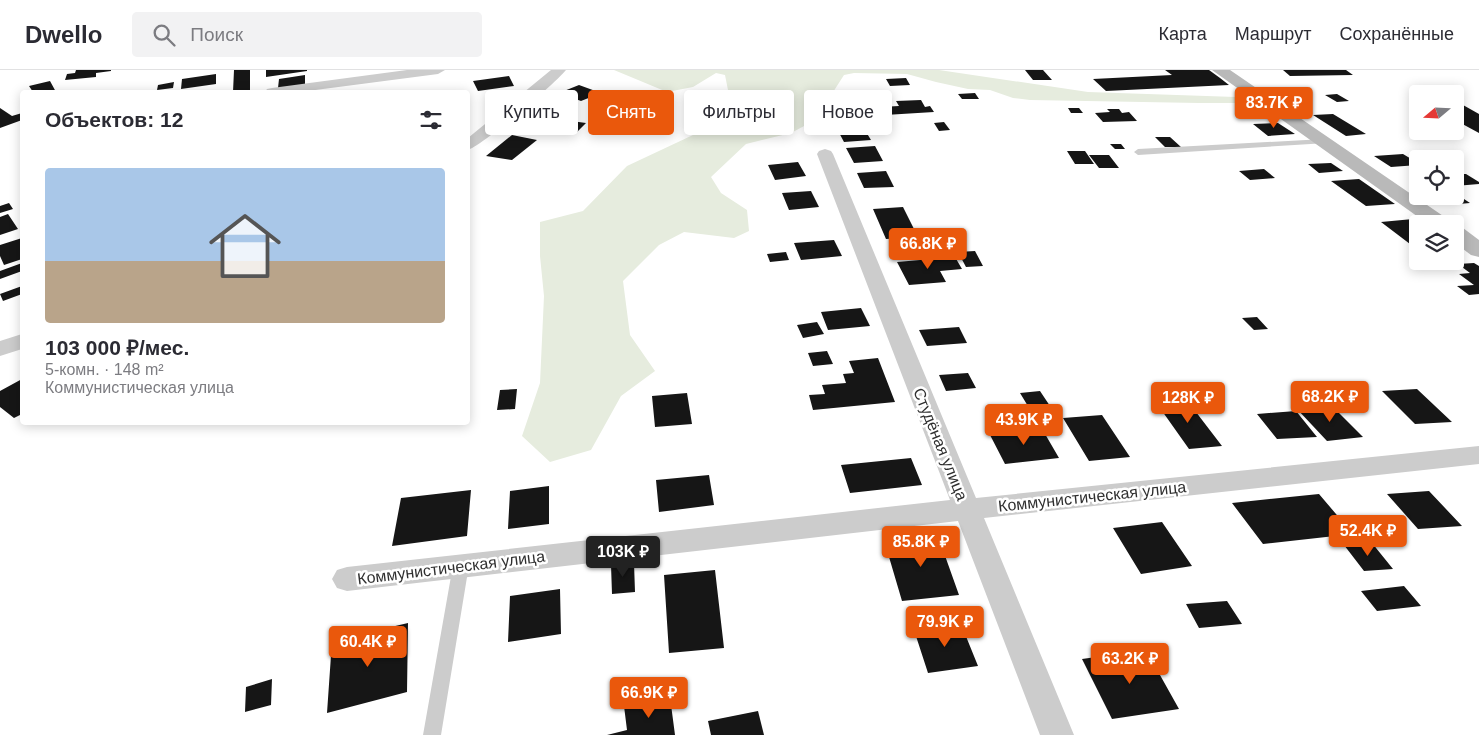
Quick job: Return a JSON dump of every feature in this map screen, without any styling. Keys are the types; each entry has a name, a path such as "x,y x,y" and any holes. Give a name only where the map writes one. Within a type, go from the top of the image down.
{"street":[{"path":"287,90 438,70"},
{"path":"470,144 559,70"},
{"path":"1220,70 1429,215"},
{"name":"Студёная улица","path":"825,154 1057,735"},
{"path":"1464,239 1479,250"},
{"path":"0,349 20,342"},
{"name":"Коммунистическая улица","path":"347,579 968,509 1479,455"}],"lane":[{"path":"1138,152 1324,141"},
{"path":"432,735 461,565"}],"shaded area":[{"path":"614,70 939,70 1088,92 1236,97 1244,99 1237,103 1030,100 1013,98 990,90 968,89 907,74 854,73 844,75 834,90 804,90 804,126 794,131 794,90 728,90 725,75 716,73 693,87 674,91 662,90"},
{"path":"693,135 783,135 746,144 711,177 721,193 747,210 749,231 734,238 684,232 659,245 623,281 630,335 655,371 621,396 591,450 550,462 522,436 540,383 544,296 540,256 540,222 583,211 627,166"}],"building":[{"path":"76,70 111,71 96,73 96,77 65,80 67,74 75,73"},
{"path":"234,70 250,70 250,90 233,90"},
{"path":"266,70 307,70 307,71 266,77"},
{"path":"1025,70 1043,70 1052,80 1033,80"},
{"path":"1165,70 1209,70 1229,85 1106,91 1093,79 1172,75"},
{"path":"1283,70 1346,70 1353,75 1290,76"},
{"path":"216,74 216,84 181,89 182,79"},
{"path":"305,75 305,85 278,88 279,79"},
{"path":"509,76 514,86 478,91 473,81"},
{"path":"906,78 910,85 890,86 886,79"},
{"path":"50,81 55,90 32,90 29,86"},
{"path":"174,82 173,88 157,90 158,85"},
{"path":"579,85 593,90 588,90 588,98 581,101 578,100 578,90 566,90"},
{"path":"975,93 979,99 962,99 958,94"},
{"path":"1337,94 1349,101 1337,102 1325,95"},
{"path":"921,100 925,107 930,106 934,112 892,115 892,106 899,106 896,101"},
{"path":"1464,106 1479,114 1479,133 1464,125"},
{"path":"0,108 12,116 20,114 20,121 0,128"},
{"path":"1068,108 1079,108 1083,113 1071,113"},
{"path":"1107,109 1119,109 1122,113 1129,112 1137,121 1103,122 1095,113 1110,112"},
{"path":"1263,114 1269,119 1255,119 1249,115"},
{"path":"1333,114 1366,134 1346,136 1313,115"},
{"path":"578,122 586,123 578,131"},
{"path":"944,122 950,130 939,131 934,123"},
{"path":"1278,123 1295,134 1268,136 1253,124"},
{"path":"512,135 537,140 512,160 486,156"},
{"path":"840,135 868,135 871,140 844,142"},
{"path":"1155,137 1170,137 1181,147 1165,147"},
{"path":"1110,144 1121,144 1125,149 1115,149"},
{"path":"875,146 883,161 854,163 846,148"},
{"path":"1067,151 1085,151 1094,164 1075,164"},
{"path":"1403,154 1409,158 1409,166 1391,167 1374,156"},
{"path":"1089,155 1109,155 1119,168 1099,168"},
{"path":"798,162 806,176 775,180 768,165"},
{"path":"1331,163 1343,171 1319,173 1308,164"},
{"path":"1264,169 1275,178 1250,180 1239,171"},
{"path":"886,171 894,187 864,188 857,173"},
{"path":"1464,174 1479,182 1479,184 1464,185"},
{"path":"1359,179 1395,204 1366,206 1331,181"},
{"path":"811,191 819,207 789,210 782,193"},
{"path":"9,203 13,209 0,213 0,206"},
{"path":"903,207 918,237 886,239 873,209"},
{"path":"8,214 18,229 0,235 0,217"},
{"path":"1409,219 1409,243 1381,222"},
{"path":"20,239 20,260 4,265 0,256 0,245"},
{"path":"834,240 842,256 801,260 794,243"},
{"path":"975,251 983,266 966,267 958,252"},
{"path":"786,252 789,260 770,262 767,254"},
{"path":"955,257 962,269 940,271 946,282 909,285 897,262"},
{"path":"1474,263 1479,266 1479,294 1469,295 1457,286 1474,285 1459,274 1470,273 1464,268 1464,264"},
{"path":"20,264 20,272 0,279 0,271"},
{"path":"20,287 20,295 3,301 0,294"},
{"path":"861,308 870,326 828,330 821,312"},
{"path":"1257,317 1268,329 1254,330 1242,318"},
{"path":"817,322 824,334 803,338 797,325"},
{"path":"959,327 967,343 927,346 919,330"},
{"path":"827,351 833,364 813,366 808,353"},
{"path":"878,358 895,402 813,410 809,395 825,394 822,385 846,383 843,374 854,373 849,361"},
{"path":"968,373 976,388 946,391 939,375"},
{"path":"20,380 20,415 14,418 0,407 0,391"},
{"path":"517,389 515,409 497,410 500,390"},
{"path":"1417,389 1452,422 1415,424 1382,391"},
{"path":"1040,391 1058,418 1037,421 1020,393"},
{"path":"687,393 692,424 655,427 652,396"},
{"path":"1186,399 1222,446 1189,449 1155,401"},
{"path":"1332,406 1363,437 1327,441 1297,409"},
{"path":"1296,411 1317,437 1277,439 1257,414"},
{"path":"1102,415 1130,457 1089,461 1063,418"},
{"path":"1041,427 1059,458 1005,464 989,433"},
{"path":"911,458 922,485 850,493 841,465"},
{"path":"709,475 714,505 659,512 656,480"},
{"path":"549,486 549,524 508,529 510,491"},
{"path":"471,490 467,536 392,546 401,498"},
{"path":"1429,491 1462,526 1418,529 1387,494"},
{"path":"1319,494 1353,534 1263,544 1232,503"},
{"path":"1162,522 1192,566 1141,574 1113,528"},
{"path":"938,536 959,595 902,601 884,540"},
{"path":"1372,543 1393,569 1364,571 1344,545"},
{"path":"634,563 635,592 612,594 611,565"},
{"path":"715,570 724,648 669,653 664,575"},
{"path":"1404,586 1421,606 1377,611 1361,591"},
{"path":"560,589 561,634 508,642 510,596"},
{"path":"1227,601 1242,624 1199,628 1186,604"},
{"path":"408,623 407,692 327,713 332,641"},
{"path":"961,624 978,666 928,673 914,630"},
{"path":"1146,650 1179,709 1112,719 1082,659"},
{"path":"272,679 271,705 245,712 246,687"},
{"path":"670,697 675,735 607,735 627,730 624,706"},
{"path":"758,711 764,735 711,735 708,721"}]}
